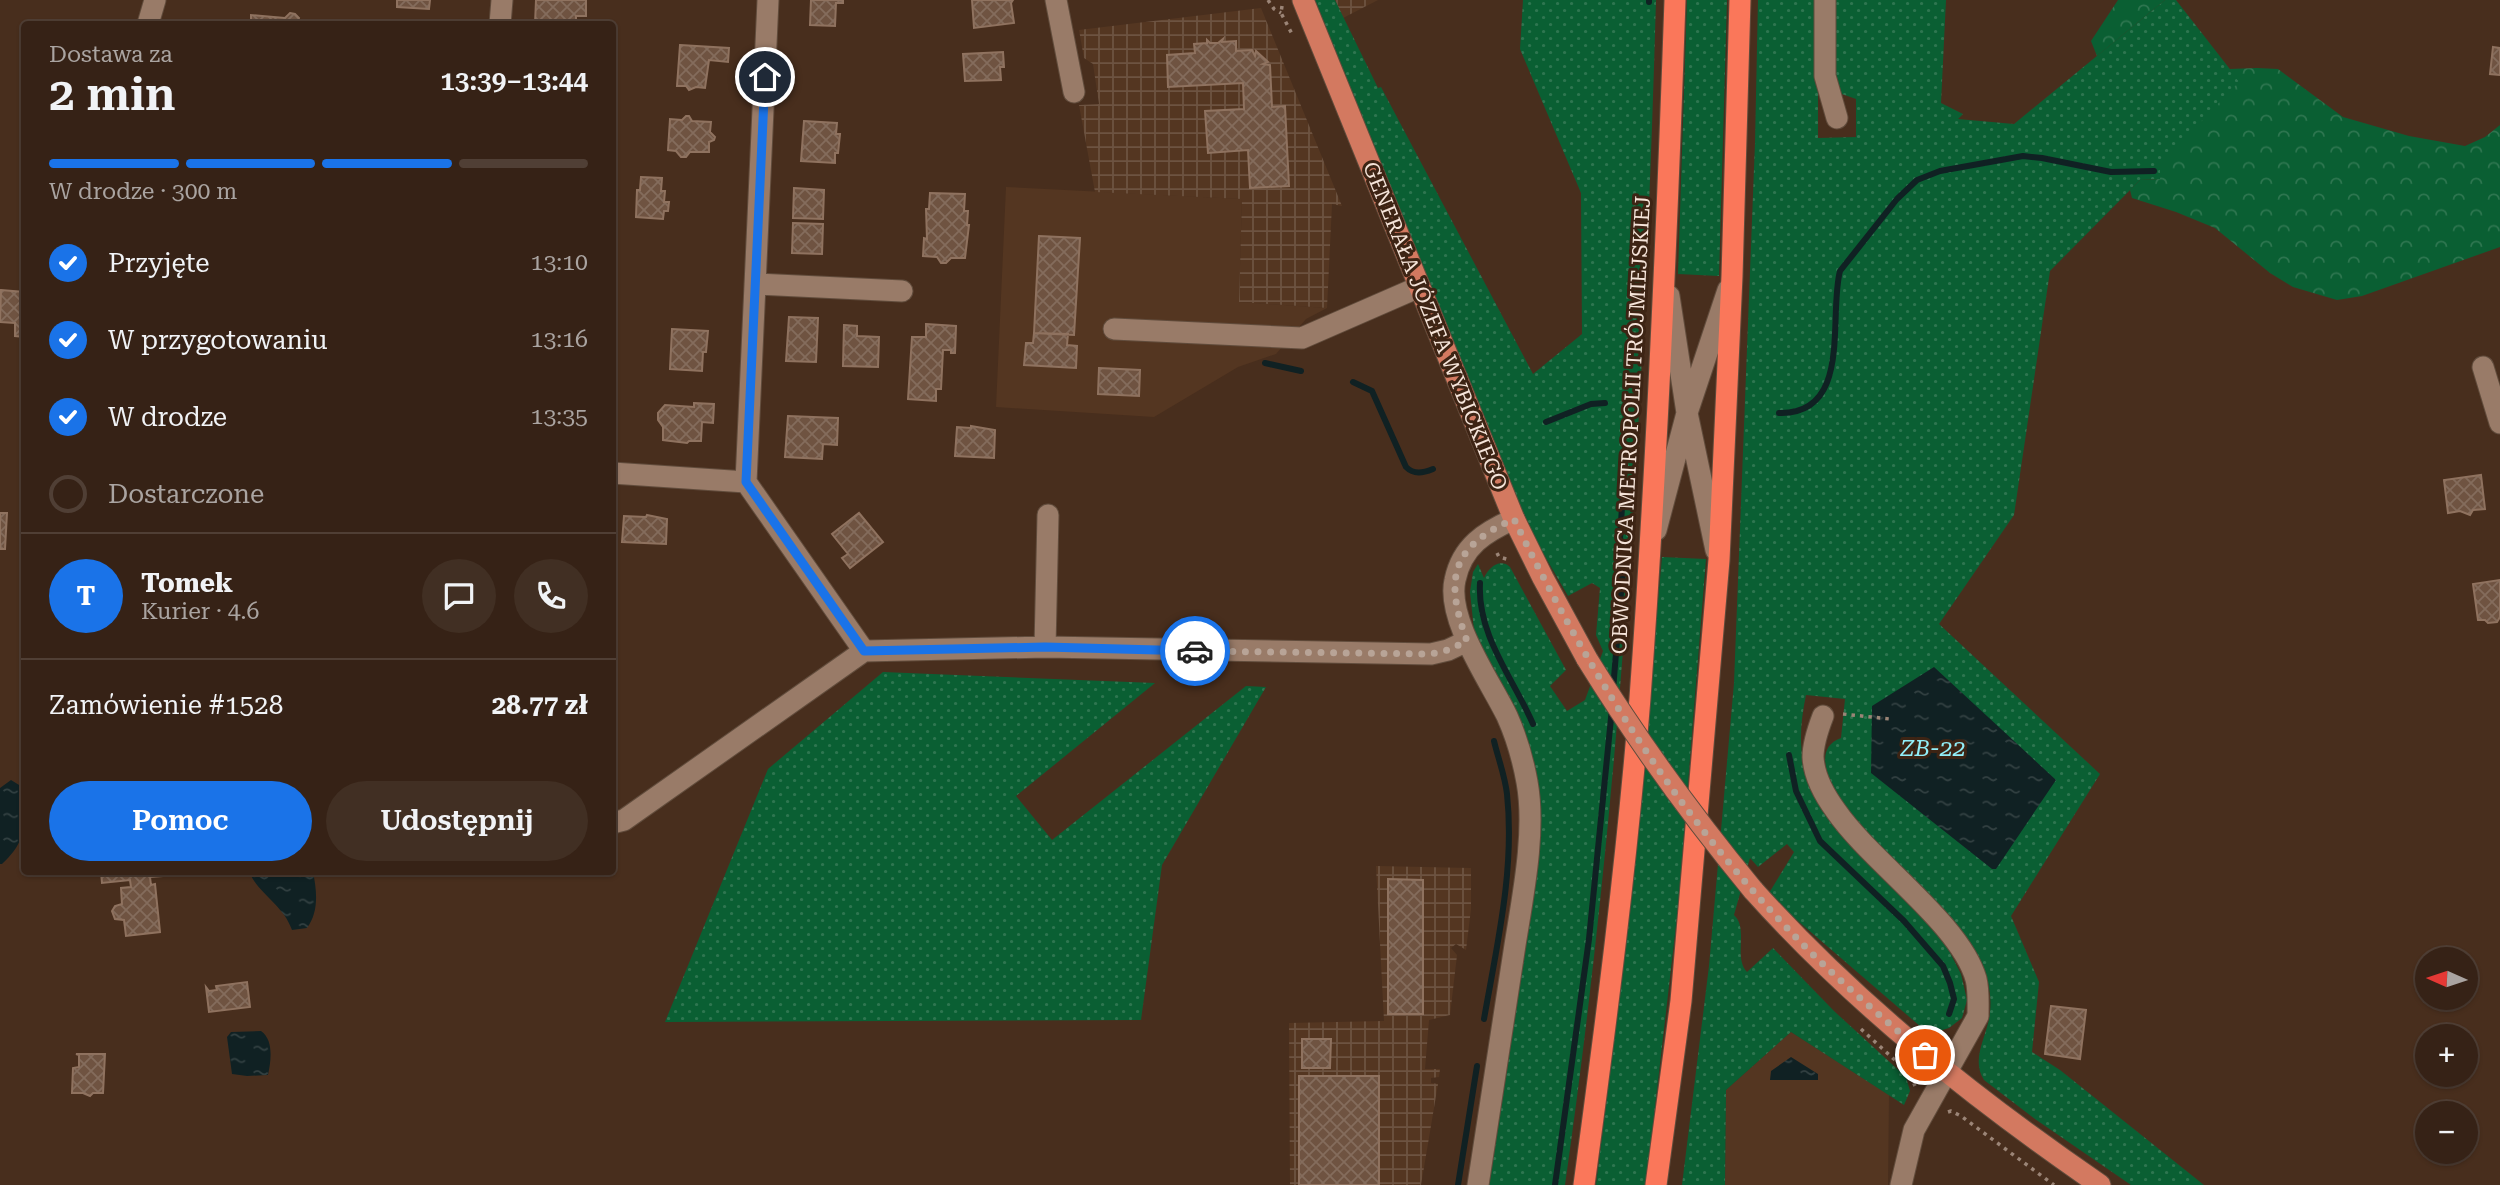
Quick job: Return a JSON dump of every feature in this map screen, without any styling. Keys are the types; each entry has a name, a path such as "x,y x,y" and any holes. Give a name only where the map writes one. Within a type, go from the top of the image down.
{"highway":[{"name":"OBWODNICA METROPOLII TRÓJMIEJSKIEJ","path":"1584,1185 1616,940 1639,701 1665,273 1675,0"},
{"path":"1656,1185 1681,1001 1719,560 1732,276 1740,0"}],"main road":[{"name":"GENERAŁA JÓZEFA WYBICKIEGO","path":"1303,0 1514,519 1587,659 1624,720 1753,890 1788,930 1946,1073 2100,1185"}],"street":[{"path":"149,21 155,0"},
{"path":"500,21 502,0"},
{"path":"768,0 746,482 864,651"},
{"path":"1056,0 1074,92"},
{"path":"1825,0 1825,76 1837,118"},
{"path":"1665,273 1686,414 1719,560"},
{"path":"1649,556 1686,414 1732,276"},
{"path":"755,284 902,291"},
{"path":"1114,328 1302,338 1419,287"},
{"path":"2483,367 2500,423"},
{"path":"616,473 746,482"},
{"path":"1045,647 1048,515"},
{"path":"1478,1185 1526,873 1530,813 1528,782 1515,736 1508,717 1467,641 1456,611 1454,582 1465,552 1487,531 1514,519"},
{"path":"616,822 624,820 864,651 1045,647 1431,654 1467,641"},
{"path":"1823,716 1816,736 1813,758 1816,775 1828,800 1865,847 1954,939 1975,978 1979,998 1978,1016 1914,1130 1901,1185"}],"path":[{"path":"1268,0 1274,9 1282,13"},
{"path":"1823,716 1843,714 1890,719"}],"shaded area":[{"path":"1335,0 1378,0 1343,18"},
{"path":"1261,8 1342,206 1332,204 1327,308 1239,302 1242,199 1095,192 1079,105 1099,104 1093,64 1084,58 1079,30"},
{"path":"1006,187 1242,199 1239,302 1327,308 1306,319 1276,354 1238,367 1154,417 996,407"},
{"path":"1376,866 1471,868 1471,909 1466,950 1456,944 1451,948 1457,955 1450,1015 1429,1020 1425,1069 1440,1069 1439,1077 1431,1078 1431,1083 1438,1084 1421,1185 1290,1185 1289,1023 1384,1021"},
{"path":"1791,1032 1889,1095 1888,1185 1725,1185 1726,1090"}],"green space":[{"path":"1315,0 1335,0 1378,88 1381,87 1533,374 1582,334 1581,193 1520,49 1523,0 1656,0 1645,297 1616,742 1585,1037 1565,1185 1486,1185 1538,839 1474,630 1470,592 1473,572 1478,564 1484,578 1495,565 1502,563 1510,567 1566,670 1550,686 1567,711 1585,700 1603,651 1596,635 1600,588 1592,583 1568,596 1539,546 1513,490"},
{"path":"1687,0 1727,0 1719,276 1678,274"},
{"path":"1758,0 1818,0 1818,138 1856,137 1856,99 1839,93 1835,87 1833,0 1946,0 1941,103 1963,114 1958,119 2014,124 2165,0 2176,0 2240,82 2161,164 2160,179 2140,180 2050,271 2014,515 1939,624 2100,774 2011,916 2039,982 2032,1052 2060,1070 2204,1185 2131,1185 1984,1080 1980,1072 1979,1055 1989,1021 1990,992 1977,954 1965,937 1846,810 1836,792 1825,761 1831,744 1841,738 1845,699 1806,695 1801,725 1802,753 1808,780 1821,808 1943,939 1961,974 1967,1000 1962,1018 1949,1028 1939,1031 1921,1027 1769,893 1794,852 1787,844 1758,867 1750,858 1734,915 1740,928 1741,959 1747,972 1773,948 1834,1011 1906,1077 1910,1091 1904,1105 1791,1032 1726,1090 1725,1185 1682,1185 1709,966 1734,683"},
{"path":"2118,0 2165,0 2097,56 2091,41"},
{"path":"2229,69 2278,69 2343,117 2409,136 2465,146 2485,137 2500,125 2500,247 2362,296 2337,300 2293,287 2270,273 2215,228 2132,198 2130,190 2140,180 2160,179 2160,164 2239,82"},
{"path":"1662,557 1706,559 1678,908 1646,1185 1596,1185 1631,903"},
{"path":"883,672 1155,683 1016,796 1052,840 1246,686 1266,687 1162,865 1141,1020 665,1022 768,769"}],"water":[{"name":"ZB-22","path":"1934,667 2056,780 1996,869 1992,869 1871,773 1872,706"},
{"path":"11,780 21,786 21,838 2,864 0,864 0,788"},
{"path":"251,875 313,875 316,901 314,915 307,928 292,930 283,914"},
{"path":"261,1031 270,1045 268,1075 232,1074 227,1037 231,1032"},
{"path":"1791,1057 1818,1074 1818,1080 1770,1080 1771,1071"}],"building":[{"path":"397,0 430,0 429,9 397,7"},
{"path":"536,0 586,0 586,16 576,16 576,21 535,21"},
{"path":"811,0 843,0 843,3 836,3 835,26 810,25"},
{"path":"972,0 1013,0 1011,3 1014,23 974,28"},
{"path":"290,13 299,18 298,21 251,21 251,15 285,18"},
{"path":"1223,39 1222,42 1236,41 1236,51 1252,50 1255,56 1256,51 1268,62 1263,64 1270,65 1272,107 1285,106 1289,186 1250,188 1248,150 1208,153 1205,111 1244,109 1243,83 1168,87 1167,55 1195,53 1194,44 1207,43 1207,40 1210,43 1218,43"},
{"path":"680,45 729,48 728,62 709,60 705,88 696,87 689,90 686,86 677,86"},
{"path":"2493,47 2500,48 2500,75 2490,74"},
{"path":"1003,52 1001,80 965,81 963,54"},
{"path":"686,116 692,121 711,122 710,132 715,137 709,142 709,152 690,152 686,157 681,157 676,151 668,150 670,119 682,120"},
{"path":"804,121 837,123 836,134 840,134 835,163 801,161"},
{"path":"641,177 662,178 664,202 669,202 663,219 636,217 637,190 640,190"},
{"path":"794,188 824,190 823,219 793,218"},
{"path":"930,193 965,194 964,211 968,211 969,225 965,258 951,258 946,263 941,263 937,257 923,256 924,238 927,239 926,209 929,209"},
{"path":"793,223 823,224 822,254 792,253"},
{"path":"1039,236 1080,238 1074,335 1034,333"},
{"path":"1,290 21,292 21,337 15,336 15,323 0,322"},
{"path":"789,317 818,318 816,362 786,361"},
{"path":"926,324 956,326 955,353 943,350 941,389 936,389 936,401 908,399 912,337 926,337"},
{"path":"844,325 857,326 857,336 879,337 878,367 843,366"},
{"path":"672,329 708,331 702,371 670,369"},
{"path":"1034,333 1068,334 1067,345 1077,346 1076,368 1024,365 1026,343 1033,343"},
{"path":"1099,368 1140,370 1139,396 1098,394"},
{"path":"694,403 714,404 713,423 702,422 701,441 687,443 663,440 663,427 658,420 658,413 665,405 694,407"},
{"path":"788,416 838,418 837,445 823,444 822,459 785,457"},
{"path":"957,427 995,430 994,458 955,456"},
{"path":"2481,475 2485,509 2473,510 2470,515 2460,511 2448,513 2444,480"},
{"path":"0,513 7,513 5,549 0,549"},
{"path":"859,513 883,542 850,568 842,558 848,554 832,534"},
{"path":"647,515 667,519 666,544 622,542 624,516"},
{"path":"2500,580 2500,617 2497,622 2478,620 2473,584"},
{"path":"101,875 162,875 150,877 151,885 155,884 160,932 126,936 124,920 115,919 112,911 115,906 122,904 121,888 131,887 130,880 102,883"},
{"path":"1388,879 1423,880 1423,1014 1388,1014"},
{"path":"247,982 250,1007 209,1012 206,987 209,991 217,990 216,986"},
{"path":"2051,1006 2086,1010 2080,1059 2045,1054"},
{"path":"1302,1039 1331,1039 1330,1068 1302,1068"},
{"path":"76,1054 105,1054 103,1093 93,1093 90,1096 72,1093 73,1068 79,1067 79,1055"},
{"path":"1299,1076 1379,1076 1379,1185 1299,1185"}],"waterway":[{"path":"1779,413 1802,409 1818,398 1828,381 1833,360 1840,271 1897,199 1917,180 1940,171 2023,156 2111,172 2154,171"},
{"path":"1265,363 1301,371"},
{"path":"1353,382 1372,391 1406,467 1419,472 1433,469"},
{"path":"1546,422 1591,404 1605,403"},
{"path":"1613,690 1624,555 1620,538 1626,445"},
{"path":"1480,583 1484,621 1490,638 1533,724"},
{"path":"1555,1185 1589,939 1612,708"},
{"path":"1484,1019 1499,935 1509,850 1507,794 1494,741"},
{"path":"1789,755 1796,791 1820,841 1904,921 1943,966 1954,999 1949,1014"},
{"path":"1458,1185 1477,1066"}],"way so far":[{"path":"1195,651 1387,655 1431,654 1448,650 1467,641 1456,611 1454,582 1465,552 1487,531 1514,519 1573,635 1624,720 1708,835 1788,930 1925,1055"}],"route":[{"path":"765,77 746,482 864,651 1045,647 1195,651"}]}
